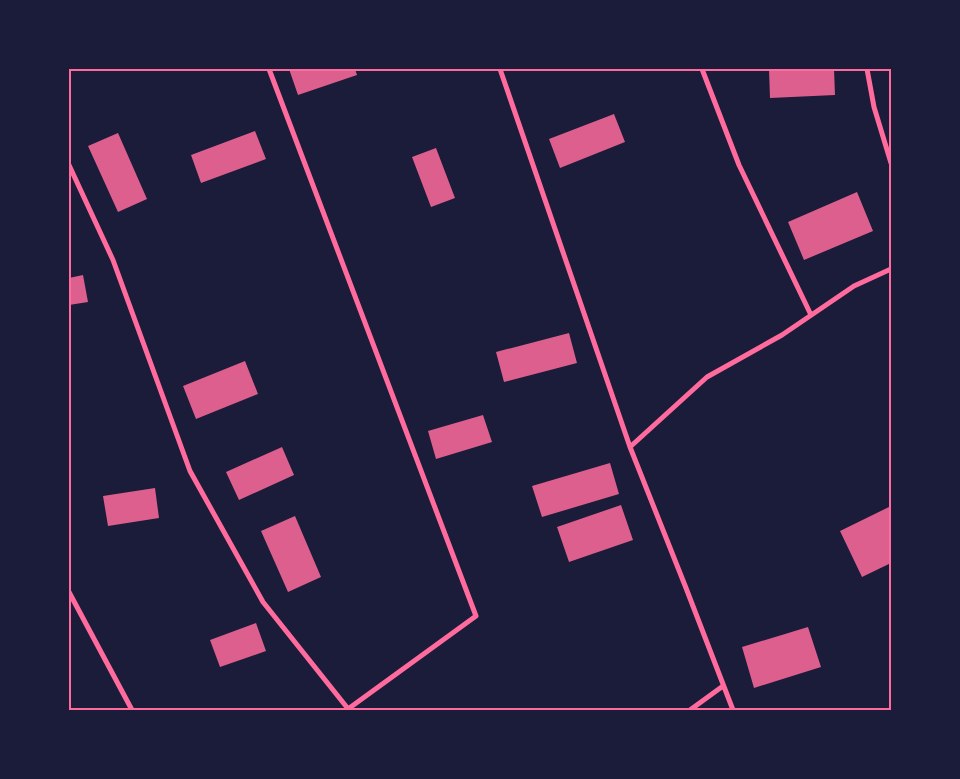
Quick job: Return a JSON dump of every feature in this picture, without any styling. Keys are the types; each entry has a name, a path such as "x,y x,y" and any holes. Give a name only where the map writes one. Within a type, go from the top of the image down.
{"street":[{"path":"69,165 113,260 190,471 263,602 349,710 476,616 268,69"},
{"path":"500,69 630,447 733,710"},
{"path":"702,69 739,165 811,315"},
{"path":"867,69 874,107 891,163"},
{"path":"630,447 707,377 782,334 854,286 891,269"},
{"path":"69,592 132,710"},
{"path":"690,710 724,686"}],"building":[{"path":"289,69 355,69 357,75 298,95"},
{"path":"769,69 834,69 835,95 770,98"},
{"path":"614,114 625,142 560,168 549,139"},
{"path":"255,131 266,159 201,183 191,155"},
{"path":"118,133 147,199 118,212 88,146"},
{"path":"436,148 455,198 431,207 412,157"},
{"path":"857,192 873,231 804,260 788,222"},
{"path":"83,275 88,302 69,305 69,278"},
{"path":"569,333 577,363 504,382 496,352"},
{"path":"245,361 258,394 196,419 183,386"},
{"path":"483,415 492,442 436,459 428,431"},
{"path":"282,447 294,475 239,500 226,472"},
{"path":"610,463 619,494 542,517 532,486"},
{"path":"155,488 159,518 108,526 103,496"},
{"path":"621,505 633,540 569,562 557,527"},
{"path":"891,506 891,563 862,577 840,531"},
{"path":"295,516 321,577 288,592 261,531"},
{"path":"256,623 266,651 220,667 210,640"},
{"path":"808,627 821,667 754,688 742,647"}]}
